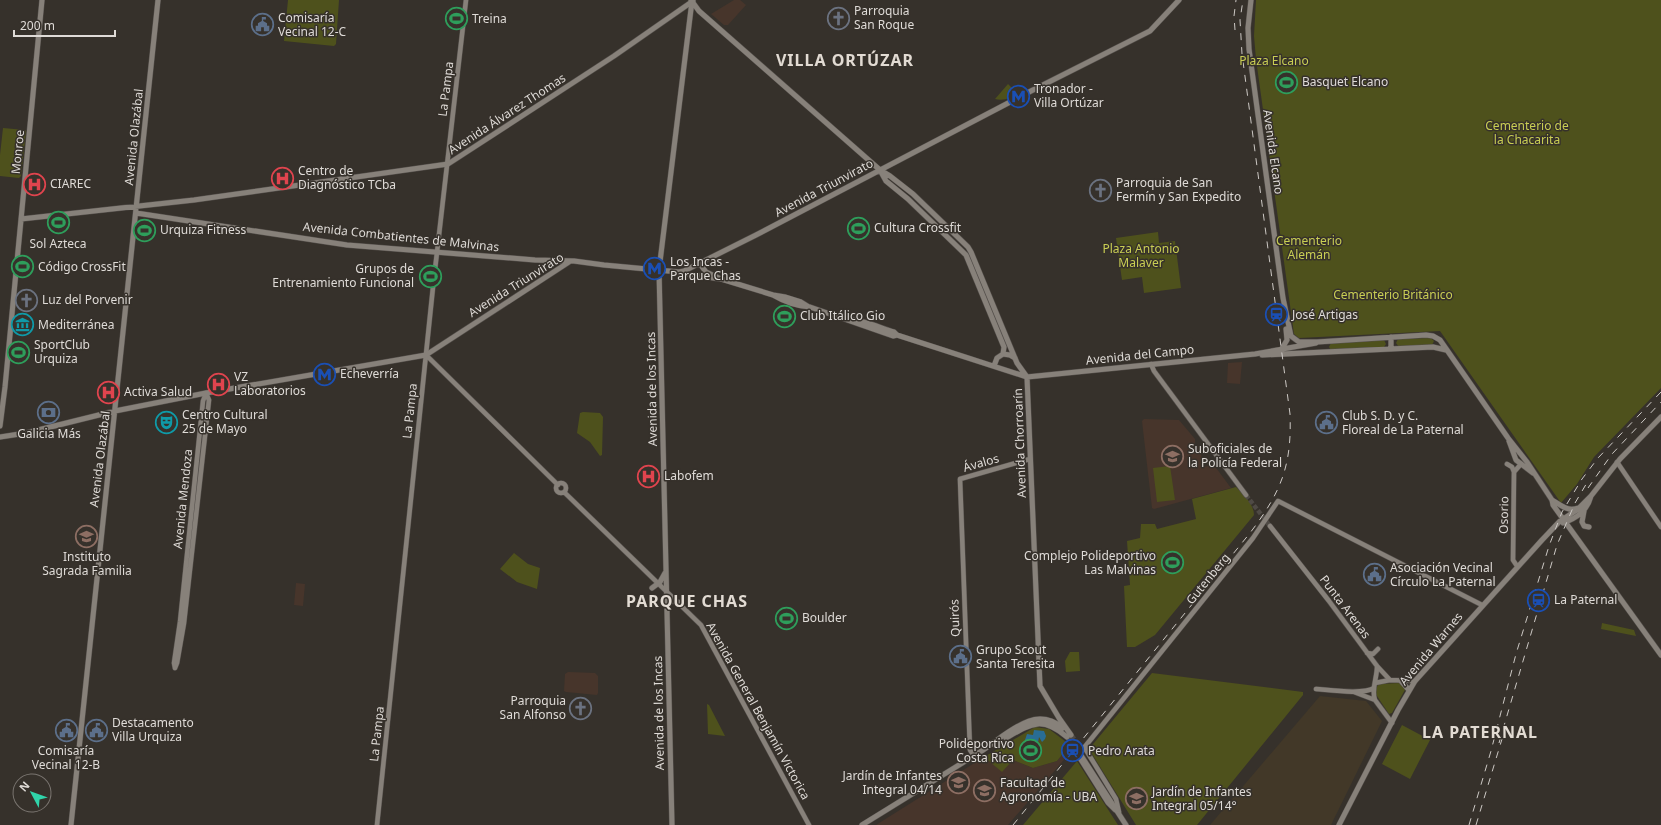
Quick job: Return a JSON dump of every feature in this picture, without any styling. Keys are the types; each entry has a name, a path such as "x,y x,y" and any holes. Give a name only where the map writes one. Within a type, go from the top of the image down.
{"main road":[{"name":"Monroe","path":"0,426 42,0"},
{"name":"Avenida Olazábal","path":"71,825 98,556 115,411 158,0"},
{"name":"Avenida Álvarez Thomas","path":"21,219 194,200 448,164 614,56 692,0"},
{"name":"Avenida Chorroarín","path":"692,0 699,11 880,170 886,180 962,249 998,316 1016,359 1026,377 1040,686 1069,735 1052,726 1036,723 1026,726 974,756"},
{"name":"Avenida de los Incas","path":"672,825 659,270 692,0"},
{"name":"Avenida Triunvirato","path":"0,437 61,425 115,411 206,393 426,355 570,261 679,272 686,271 1030,91 1150,31 1179,0"},
{"name":"Avenida Elcano","path":"1251,0 1248,28 1249,49 1284,306 1293,348"},
{"name":"Avenida Combatientes de Malvinas","path":"136,213 347,244 570,261"},
{"path":"700,264 706,272 720,279"},
{"path":"679,272 720,279 773,295 784,302 810,308 893,336 897,335 1026,377"},
{"name":"Avenida Chorroarín","path":"981,284 992,318 1004,347 1003,354"},
{"path":"992,318 998,316"},
{"path":"1280,350 1290,336"},
{"name":"Avenida del Campo","path":"1290,336 1299,342 1430,336 1440,340 1446,350"},
{"path":"1391,337 1391,349"},
{"path":"1330,341 1326,347 1330,352"},
{"name":"Avenida del Campo","path":"1026,377 1255,354 1293,348 1317,342"},
{"name":"Avenida del Campo","path":"1255,354 1433,347 1446,350"},
{"path":"1293,348 1300,353"},
{"path":"1446,350 1508,438 1523,456 1533,474 1552,500 1553,505 1661,655"},
{"path":"994,366 997,358 1003,354 1010,355 1016,359"},
{"name":"Avenida Warnes","path":"1339,825 1415,681 1554,526 1589,503 1591,496 1617,462 1661,417"},
{"path":"1508,438 1515,458 1533,474"},
{"path":"1515,458 1517,454 1523,456"},
{"path":"1520,464 1523,456"},
{"path":"1552,500 1566,509 1582,509 1582,522 1584,526 1589,527"},
{"path":"1554,526 1559,513"},
{"path":"652,588 666,573"},
{"path":"667,606 672,602 678,602"},
{"path":"1401,681 1409,690"},
{"path":"1083,752 1126,825"},
{"path":"862,825 974,756"}],"street":[{"name":"La Pampa","path":"377,825 426,355 466,0"},
{"name":"Avenida General Benjamín Victorica","path":"426,355 558,485 561,483 564,484 566,488 564,492 678,602 703,629 809,825"},
{"path":"1151,364 1154,371 1246,495"},
{"name":"Avenida Mendoza","path":"206,393 209,400 184,623 175,668 174,662 180,622 203,401 206,393"},
{"name":"Ávalos","path":"960,479 1030,459"},
{"path":"1617,462 1661,527"},
{"path":"1507,464 1512,467 1514,472 1520,464"},
{"name":"Osorio","path":"1514,472 1513,560 1518,566"},
{"name":"Quirós","path":"960,479 970,750 974,756"},
{"name":"Gutenberg","path":"1083,752 1253,538 1278,501 1482,605"},
{"name":"Punta Arenas","path":"1270,526 1377,666 1390,680"},
{"path":"1367,652 1372,654 1378,649"},
{"path":"1377,666 1373,694 1375,700 1392,723"},
{"path":"1354,692 1369,690 1375,685 1390,680 1415,681"},
{"path":"1316,688 1354,692 1368,696 1375,700"}],"shaded area":[{"path":"734,0 740,0 746,5 728,25 724,25 711,14"},
{"path":"1242,362 1240,384 1227,383 1228,363"},
{"name":"Suboficiales de la Policía Federal","path":"1144,419 1179,420 1195,439 1195,446 1200,446 1203,467 1214,465 1231,488 1154,509 1152,508 1142,421"},
{"path":"296,583 305,584 303,606 294,605"},
{"path":"568,672 595,673 598,676 597,695 564,691 565,674"},
{"path":"1320,696 1366,701 1382,721 1331,825 1210,825"},
{"name":"Facultad de Agronomía - UBA","path":"1070,745 1074,748 1008,825 876,825 984,757 1002,771 1013,760 1033,768 1057,761"}],"green space":[{"path":"288,0 339,0 336,44 334,46 284,41"},
{"name":"Cementerio de la Chacarita","path":"1256,0 1661,0 1661,388 1594,457 1577,484 1561,503 1440,331 1299,338 1294,334 1256,59 1254,36"},
{"path":"1008,84 1016,92 1007,99 995,99"},
{"path":"3,128 26,131 21,176 19,178 0,176 0,155"},
{"name":"Plaza Antonio Malaver","path":"1158,232 1159,243 1175,241 1181,288 1144,293 1142,277 1122,280 1116,238"},
{"path":"1431,338 1434,341 1432,345 1399,347 1396,343 1398,339"},
{"path":"1384,340 1386,344 1384,347 1331,350 1329,347 1331,343"},
{"path":"580,413 600,413 603,417 602,455 600,456 590,442 577,433"},
{"path":"1170,466 1175,500 1157,502 1153,468"},
{"name":"Complejo Polideportivo Las Malvinas","path":"1236,487 1250,503 1254,511 1254,515 1155,635 1135,647 1127,647 1124,586 1130,585 1127,541 1140,538 1141,524 1155,524 1157,529 1196,519 1192,499"},
{"path":"514,553 528,564 540,568 537,589 517,582 500,569"},
{"path":"1602,623 1634,630 1636,636 1601,629"},
{"path":"1070,652 1079,652 1080,671 1066,672 1065,661"},
{"path":"1152,673 1303,692 1303,695 1197,825 1136,825 1089,749"},
{"path":"1401,683 1406,688 1392,713 1389,714 1375,693 1376,688 1379,684"},
{"path":"707,704 709,705 725,736 708,734"},
{"path":"1402,725 1430,740 1410,779 1382,764"},
{"name":"Polideportivo Costa Rica","path":"1035,727 1049,729 1070,745 1057,761 1033,768 1013,760 1002,772 984,757"},
{"path":"1077,761 1118,825 1023,825"}],"water":[{"path":"1034,730 1044,731 1046,736 1042,742 1039,737 1038,743 1025,740 1027,734 1033,735"}],"tunnel":[{"path":"1246,495 1270,526"},
{"path":"1071,735 1081,748"},
{"path":"1067,737 1079,750 1081,755"}],"railway":[{"path":"1235,30 1234,16 1236,0"},
{"path":"1013,825 1250,533 1277,491 1286,464 1289,449 1290,414 1242,54 1240,20 1243,0"},
{"path":"1469,825 1491,751 1516,654 1549,546 1562,512 1582,479 1598,458 1661,392"},
{"path":"1588,488 1612,454 1661,402"},
{"path":"1499,743 1557,545 1575,503 1588,481"},
{"path":"1476,825 1502,739"}],"place":[{"name":"Parroquia San Roque","path":"838,18"},
{"name":"Treina","path":"457,19"},
{"name":"Comisaría Vecinal 12-C","path":"263,25"},
{"name":"Basquet Elcano","path":"1286,82"},
{"name":"Tronador - Villa Ortúzar","path":"1019,96"},
{"name":"Centro de Diagnóstico TCba","path":"283,178"},
{"name":"CIAREC","path":"34,184"},
{"name":"Parroquia de San Fermín y San Expedito","path":"1101,190"},
{"name":"Sol Azteca","path":"58,223"},
{"name":"Cultura Crossfit","path":"858,228"},
{"name":"Urquiza Fitness","path":"144,230"},
{"name":"Código CrossFit","path":"23,267"},
{"name":"Los Incas - Parque Chas","path":"655,269"},
{"name":"Grupos de Entrenamiento Funcional","path":"430,276"},
{"name":"Luz del Porvenir","path":"26,300"},
{"name":"José Artigas","path":"1276,315"},
{"name":"Club Itálico Gio","path":"784,316"},
{"name":"Mediterránea","path":"23,325"},
{"name":"SportClub Urquiza","path":"18,352"},
{"name":"Echeverría","path":"324,374"},
{"name":"VZ Laboratorios","path":"218,384"},
{"name":"Activa Salud","path":"109,392"},
{"name":"Galicia Más","path":"49,413"},
{"name":"Centro Cultural 25 de Mayo","path":"166,422"},
{"name":"Club S. D. y C. Floreal de La Paternal","path":"1327,423"},
{"name":"Suboficiales de la Policía Federal","path":"1173,456"},
{"name":"Labofem","path":"649,476"},
{"name":"Instituto Sagrada Familia","path":"87,536"},
{"name":"Complejo Polideportivo Las Malvinas","path":"1172,563"},
{"name":"Asociación Vecinal Círculo La Paternal","path":"1374,575"},
{"name":"La Paternal","path":"1539,600"},
{"name":"Boulder","path":"786,618"},
{"name":"Grupo Scout Santa Teresita","path":"961,657"},
{"name":"Parroquia San Alfonso","path":"581,708"},
{"name":"Comisaría Vecinal 12-B","path":"66,730"},
{"name":"Destacamento Villa Urquiza","path":"96,730"},
{"name":"Polideportivo Costa Rica","path":"1030,751"},
{"name":"Pedro Arata","path":"1073,751"},
{"name":"Jardín de Infantes Integral 04/14","path":"958,783"},
{"name":"Facultad de Agronomía - UBA","path":"985,790"},
{"name":"Jardín de Infantes Integral 05/14°","path":"1136,799"}],"district":[{"name":"VILLA ORTÚZAR","path":"845,60"},
{"name":"PARQUE CHAS","path":"687,601"},
{"name":"LA PATERNAL","path":"1480,732"}],"park label":[{"name":"Plaza Elcano","path":"1274,61"},
{"name":"Cementerio Alemán","path":"1309,248"},
{"name":"Cementerio Británico","path":"1393,295"}]}
